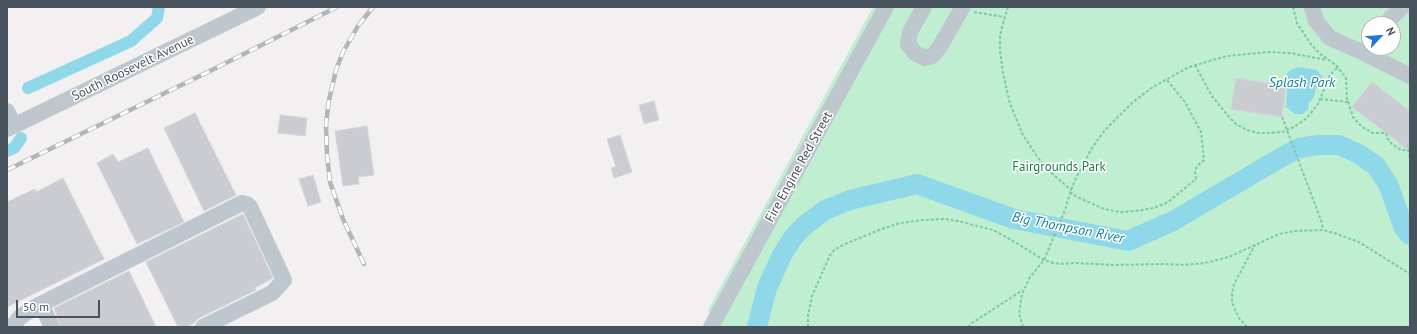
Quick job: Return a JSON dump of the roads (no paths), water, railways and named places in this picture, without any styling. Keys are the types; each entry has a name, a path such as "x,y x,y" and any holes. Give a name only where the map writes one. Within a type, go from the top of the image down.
{"street":[{"name":"South Roosevelt Avenue","path":"10,127 258,7"},
{"name":"Fire Engine Red Street","path":"711,327 886,7"},
{"path":"924,7 910,32 908,44 915,53 924,58 932,56 939,48 961,8"},
{"path":"1312,7 1316,21 1330,38 1361,47"},
{"path":"1393,16 1402,7"},
{"path":"1379,56 1410,76"},
{"path":"7,111 10,127"},
{"path":"12,327 20,317 41,304 242,203 247,204 284,280 272,293 203,327"},
{"path":"41,304 52,327"}],"water":[{"name":"Splash Park","path":"1298,67 1317,70 1322,76 1321,84 1316,88 1313,99 1309,102 1308,109 1303,114 1295,114 1286,107 1287,88 1285,84 1285,77 1289,71"}],"waterway":[{"path":"28,88 131,41 157,18 159,7"},
{"path":"7,151 14,148 21,138"},
{"name":"Big Thompson River","path":"757,327 767,288 782,255 792,239 804,226 825,210 850,200 917,184 1014,219 1128,241 1173,221 1299,148 1318,145 1339,145 1359,154 1376,166 1388,184 1404,228 1410,235"}],"railway":[{"path":"7,170 337,7"},
{"path":"364,264 343,219 330,182 326,124 329,100 336,70 343,52 358,26 373,7"}],"park label":[{"name":"Fairgrounds Park","path":"1059,167"}]}
